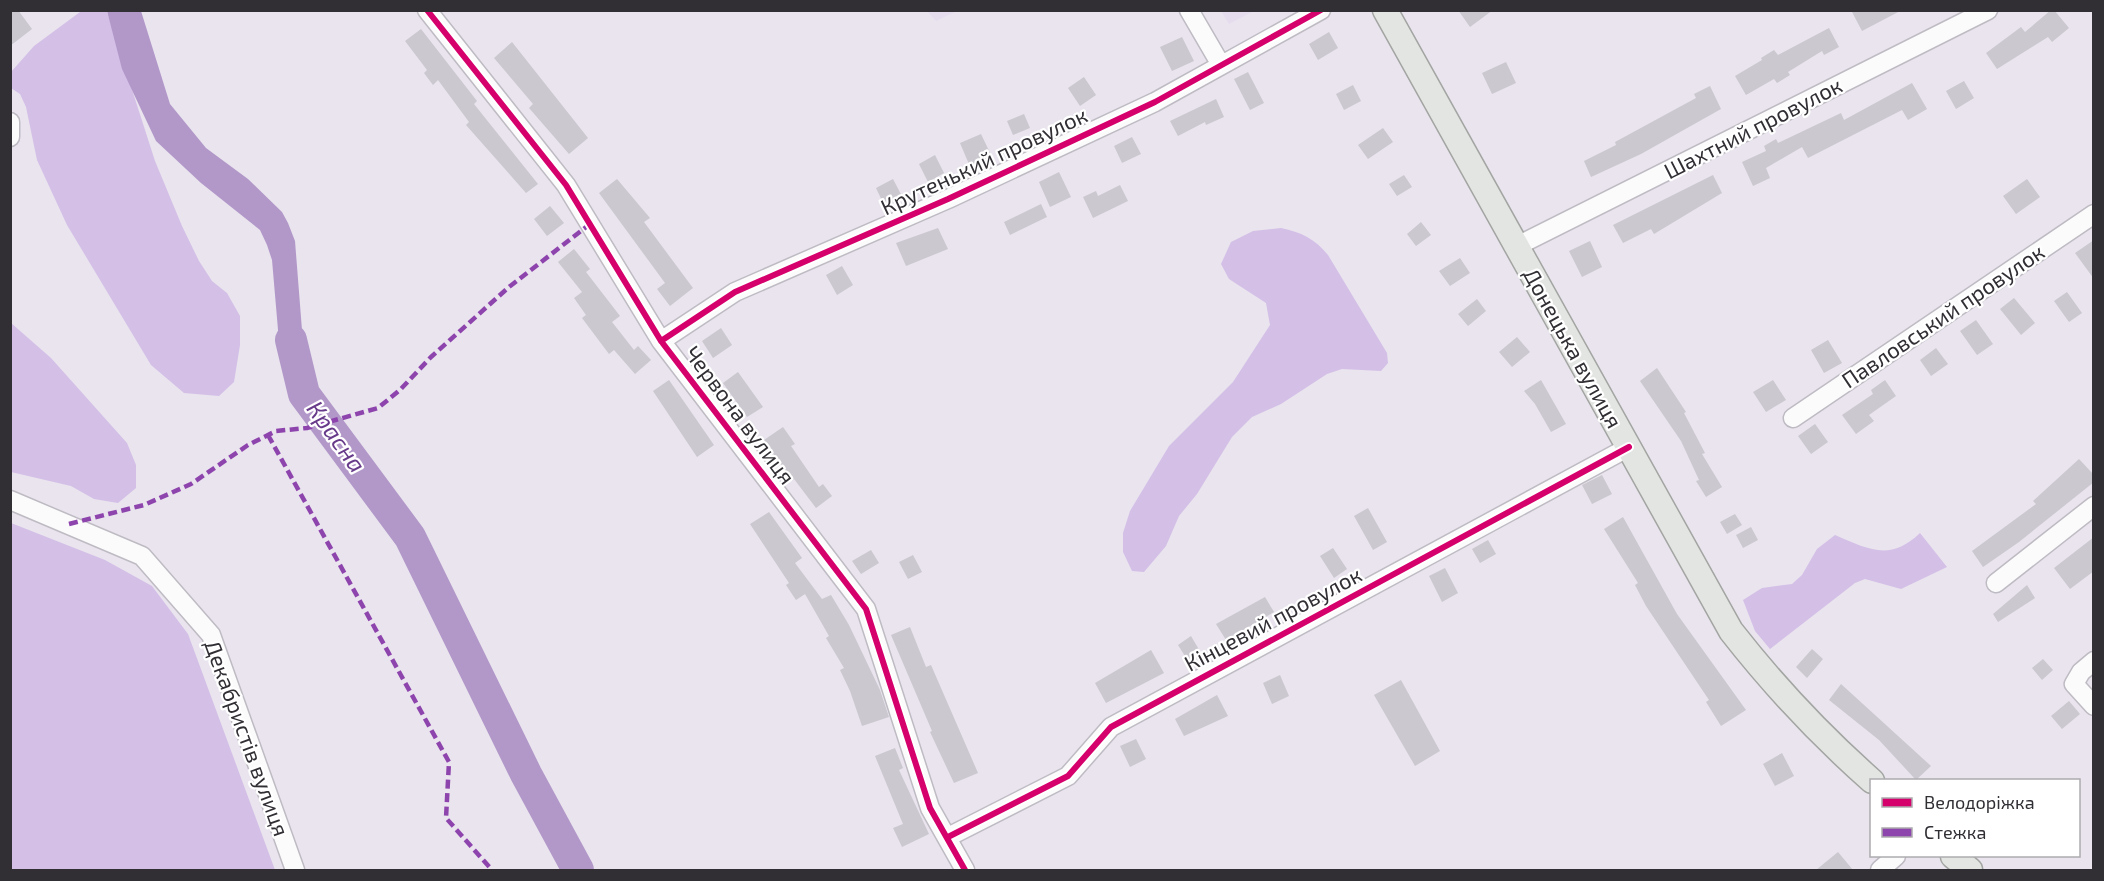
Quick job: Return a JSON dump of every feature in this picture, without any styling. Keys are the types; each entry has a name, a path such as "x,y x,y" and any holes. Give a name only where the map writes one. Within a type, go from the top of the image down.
{"main road":[{"name":"Донецька вулиця","path":"1385,10 1731,631 1771,683 1833,748 1870,780"},
{"path":"1955,857 1970,870"}],"street":[{"name":"Червона вулиця","path":"427,10 566,185 661,341 866,609 930,808 965,870"},
{"path":"1189,10 1221,65"},
{"name":"Крутенький провулок","path":"661,341 735,292 948,199 1155,102 1322,10"},
{"name":"Шахтний провулок","path":"1517,246 1988,10"},
{"name":"Павловський провулок","path":"1792,418 2094,214"},
{"name":"Кінцевий провулок","path":"948,837 1068,776 1111,727 1629,447"},
{"name":"Декабристів вулиця","path":"10,500 142,556 212,635 295,870"},
{"path":"1996,583 2094,506"},
{"path":"2094,661 2074,684 2094,706"},
{"path":"1880,870 1894,857"}],"shaded area":[{"path":"107,11 141,11 170,104 206,148 248,179 282,212 295,241 302,330 312,377 289,384 280,353 272,260 260,230 201,183 156,141 122,69"},
{"path":"927,11 957,11 936,21"},
{"path":"1221,11 1254,11 1229,24"},
{"path":"80,12 107,12 155,161 182,226 199,261 212,281 227,293 240,316 240,345 234,382 219,396 184,393 151,365 67,225 37,160 26,107 20,94 11,88 11,72 34,46"},
{"path":"1281,228 1307,237 1328,255 1387,353 1388,363 1381,371 1342,369 1327,374 1281,404 1252,417 1232,437 1197,494 1179,516 1166,546 1144,572 1132,571 1123,552 1123,533 1130,511 1169,446 1233,382 1270,325 1266,303 1229,279 1221,264 1231,242 1253,231"},
{"path":"11,323 51,358 127,443 136,465 136,488 118,503 94,499 71,486 11,472"},
{"path":"11,523 105,560 152,586 188,634 275,870 11,870"},
{"path":"1920,533 1947,567 1901,589 1865,579 1855,583 1770,649 1755,631 1743,600 1762,588 1792,584 1802,575 1817,549 1835,535 1868,548 1889,550 1899,548"}],"building":[{"path":"10,10 18,10 32,29 10,46"},
{"path":"1458,10 1493,10 1470,27"},
{"path":"1851,10 1902,10 1862,31"},
{"path":"2051,10 2054,10 2069,28 2052,42 2048,37 1997,69 1986,53 2021,27 2025,32"},
{"path":"1829,28 1839,47 1824,55 1822,51 1788,72 1790,75 1777,83 1774,79 1746,95 1735,76 1774,50 1778,55"},
{"path":"421,29 477,101 474,104 538,184 526,193 466,125 469,122 438,80 433,85 424,73 427,70 405,41"},
{"path":"1329,32 1338,48 1318,60 1309,44"},
{"path":"1182,37 1194,61 1172,71 1160,47"},
{"path":"512,42 588,138 569,154 529,108 533,104 494,58"},
{"path":"1506,62 1516,83 1492,94 1482,73"},
{"path":"1248,72 1264,103 1250,110 1234,79"},
{"path":"1084,77 1096,95 1080,106 1068,88"},
{"path":"1964,81 1974,98 1956,109 1946,91"},
{"path":"1912,83 1927,109 1908,120 1902,110 1808,158 1802,147 1766,168 1770,178 1753,186 1742,162 1766,151 1764,146 1776,139 1778,143 1841,113 1844,120"},
{"path":"1353,85 1361,101 1344,110 1336,94"},
{"path":"1710,86 1721,109 1641,154 1591,177 1584,161 1696,98 1694,94"},
{"path":"1216,99 1224,117 1206,125 1205,122 1178,136 1170,121"},
{"path":"1024,114 1030,128 1013,135 1007,121"},
{"path":"1383,128 1393,142 1368,159 1358,145"},
{"path":"981,134 993,159 971,169 960,143"},
{"path":"1132,137 1141,154 1122,163 1114,146"},
{"path":"935,155 944,173 928,182 919,164"},
{"path":"1059,172 1071,197 1050,207 1039,182"},
{"path":"1404,175 1412,187 1397,196 1389,184"},
{"path":"1713,175 1722,193 1654,234 1651,229 1623,243 1613,225"},
{"path":"617,179 650,218 644,222 693,288 670,306 657,289 665,283 599,193"},
{"path":"893,179 903,198 885,207 876,188"},
{"path":"2027,179 2040,197 2016,214 2003,196"},
{"path":"1120,185 1128,201 1093,218 1083,197 1096,191 1098,196"},
{"path":"1041,204 1047,217 1010,235 1004,222"},
{"path":"550,206 564,223 547,236 534,219"},
{"path":"1421,222 1431,235 1416,246 1407,234"},
{"path":"938,228 948,249 906,266 896,243"},
{"path":"2094,240 2094,279 2075,253"},
{"path":"1590,241 1602,267 1582,277 1569,251"},
{"path":"574,249 590,269 586,272 620,316 612,322 634,350 638,346 651,360 635,374 614,350 609,354 582,318 586,315 574,298 582,292 558,262"},
{"path":"1460,258 1470,273 1450,286 1439,271"},
{"path":"842,266 853,285 837,295 826,275"},
{"path":"2067,292 2082,313 2069,322 2054,301"},
{"path":"2014,298 2035,323 2021,335 2000,309"},
{"path":"1477,299 1486,311 1468,326 1458,314"},
{"path":"1976,320 1993,344 1977,355 1960,331"},
{"path":"721,328 732,345 713,358 702,341"},
{"path":"1517,337 1530,352 1512,367 1499,352"},
{"path":"1828,340 1842,363 1824,373 1811,350"},
{"path":"1936,348 1948,364 1931,376 1920,360"},
{"path":"1657,368 1686,412 1684,413 1705,453 1702,454 1722,487 1706,497 1696,481 1699,480 1681,441 1640,381"},
{"path":"738,372 763,407 747,417 723,383"},
{"path":"669,380 714,445 697,457 653,391"},
{"path":"1541,380 1566,424 1551,432 1535,404 1524,391"},
{"path":"1773,380 1786,400 1766,412 1753,392"},
{"path":"1885,380 1896,396 1869,415 1874,421 1856,434 1842,415 1873,394 1871,390"},
{"path":"1815,424 1828,442 1811,454 1798,436"},
{"path":"783,427 795,444 791,446 819,487 823,484 832,496 816,508 794,479 792,481 764,440"},
{"path":"2079,459 2094,475 2094,482 2019,542 1983,567 1972,551 2036,504 2033,501"},
{"path":"1602,475 1612,494 1592,504 1582,485"},
{"path":"1368,508 1387,542 1373,550 1354,516"},
{"path":"769,512 802,558 795,563 822,599 831,595 849,625 880,690 889,717 862,726 840,670 844,668 826,638 829,636 805,594 796,600 786,585 789,583 750,524"},
{"path":"1735,514 1742,525 1727,534 1720,522"},
{"path":"1623,517 1677,614 1746,710 1721,726 1706,702 1709,700 1646,606 1635,585 1638,583 1604,529"},
{"path":"1751,527 1758,540 1743,548 1736,535"},
{"path":"2094,537 2094,571 2070,589 2054,568"},
{"path":"1488,540 1496,554 1480,563 1472,549"},
{"path":"1333,548 1347,569 1334,578 1320,556"},
{"path":"871,550 879,563 861,574 852,561"},
{"path":"913,555 922,572 908,579 899,562"},
{"path":"1445,568 1458,593 1442,602 1429,576"},
{"path":"2027,585 2035,598 1998,622 1993,614"},
{"path":"1265,597 1274,612 1226,640 1216,624"},
{"path":"910,627 926,667 931,665 978,773 954,783 930,732 932,731 891,635"},
{"path":"1191,636 1201,653 1188,661 1178,645"},
{"path":"1812,649 1823,659 1807,678 1796,667"},
{"path":"1151,650 1164,673 1106,703 1095,683"},
{"path":"2043,659 2053,670 2042,680 2032,668"},
{"path":"1280,675 1289,696 1272,704 1263,683"},
{"path":"1401,680 1440,751 1415,766 1374,695"},
{"path":"1841,684 1931,766 1915,779 1879,740 1829,700"},
{"path":"1217,695 1228,716 1184,736 1175,719"},
{"path":"2069,701 2080,714 2062,729 2051,716"},
{"path":"1136,739 1146,759 1130,767 1120,746"},
{"path":"895,748 903,768 899,770 929,834 902,847 893,828 903,824 875,756"},
{"path":"1782,753 1794,776 1775,786 1763,764"},
{"path":"1838,852 1853,870 1816,870"}],"waterway":[{"name":"Красна","path":"291,340 304,394 410,537 526,774 578,870"}],"marked path":[{"path":"69,524 144,505 191,484 248,445 276,431 307,428 378,408 509,287 590,224"},
{"path":"268,435 449,762 446,818 492,870"}],"cycle path":[{"path":"427,10 566,185 661,341 866,609 930,808 965,870"},
{"path":"661,341 735,292 948,199 1155,102 1321,10"},
{"path":"948,837 1068,776 1111,727 1629,447"}]}
